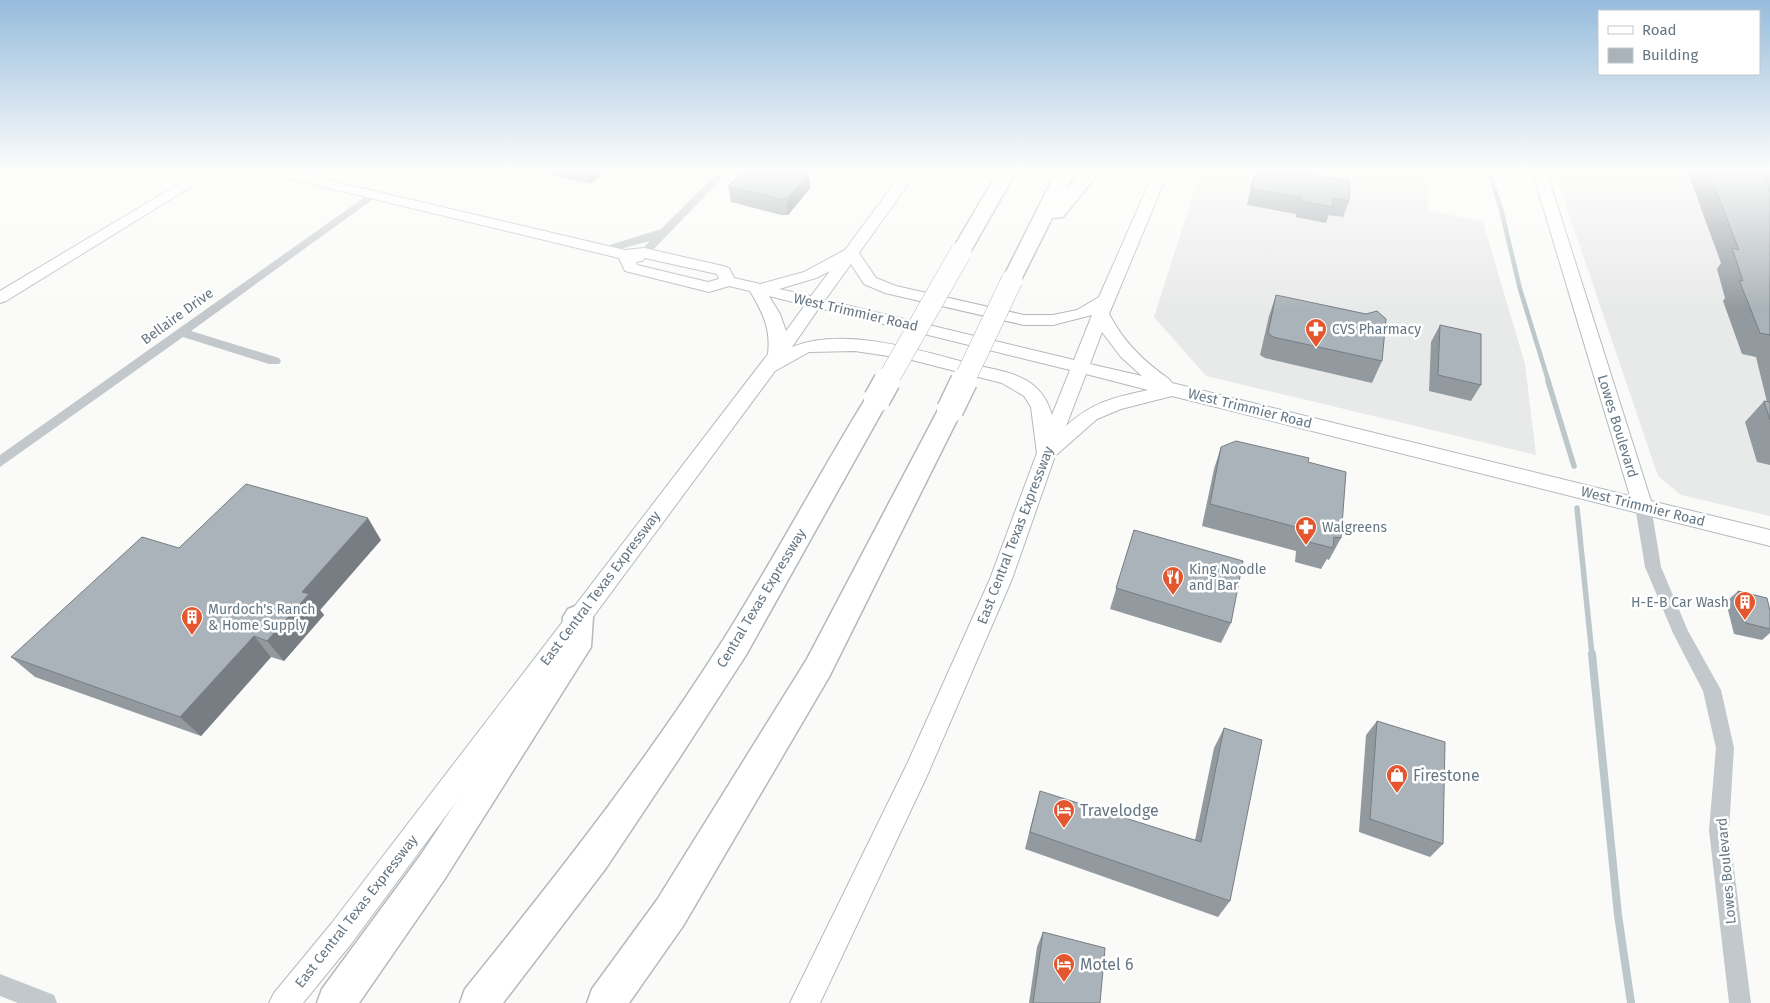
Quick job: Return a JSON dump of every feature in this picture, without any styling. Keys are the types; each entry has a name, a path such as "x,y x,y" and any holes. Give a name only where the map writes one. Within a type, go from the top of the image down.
{"highway":[{"name":"Central Texas Expressway","path":"479,1003 594,856 669,747 735,646 981,217"},
{"path":"606,1003 670,913 818,668 950,410 1043,217"},
{"path":"1030,242 1052,217"},
{"path":"336,1003 432,868 576,647 578,617"}],"main road":[{"path":"0,298 134,217"},
{"name":"West Trimmier Road","path":"464,217 625,255 644,253 723,270 728,281 758,290 816,302 1173,389 1770,538"},
{"name":"East Central Texas Expressway","path":"284,1003 340,934 777,355 877,217"},
{"name":"East Central Texas Expressway","path":"805,1003 917,770 997,588 1045,457 1104,307 1142,217"},
{"name":"Lowes Boulevard","path":"1553,217 1643,506"},
{"path":"777,355 780,335 777,323 758,290 810,275 851,253 870,281 891,290 1024,320 1053,320 1104,307 1113,338 1130,358 1173,389"},
{"path":"625,255 631,268 709,288 728,281"},
{"path":"760,376 789,354 807,347 837,344 870,346 1008,380 1027,388 1043,410 1045,457"},
{"path":"1045,457 1090,415 1114,404 1173,389"}],"street":[{"name":"Bellaire Drive","path":"0,462 342,217"},
{"path":"644,253 679,217"},
{"path":"604,250 638,241 666,230"},
{"path":"181,332 274,361"},
{"name":"Lowes Boulevard","path":"1643,506 1653,567 1681,633 1712,690 1725,748 1719,830 1740,1003"},
{"path":"0,985 46,1003"}],"shaded area":[{"path":"1186,217 1459,217 1483,222 1525,364 1536,455 1206,376 1154,317"},
{"path":"1570,217 1770,217 1770,516 1681,495 1658,476"}],"building":[{"path":"1726,217 1770,217 1770,335 1760,333 1739,280 1743,281 1732,248 1739,250"},
{"path":"1276,295 1366,314 1377,311 1386,319 1382,361 1273,337 1268,333"},
{"path":"1440,325 1481,334 1481,385 1438,375"},
{"path":"1764,401 1770,402 1770,420"},
{"name":"Walgreens","path":"1236,441 1309,458 1308,462 1346,472 1341,538 1334,537 1333,548 1305,541 1307,530 1210,504 1221,447"},
{"name":"Murdoch's Ranch & Home Supply","path":"246,484 368,518 302,592 309,594 267,641 254,636 180,717 11,657 142,537 179,548"},
{"name":"King Noodle and Bar","path":"1134,530 1243,561 1231,623 1116,588"},
{"path":"1738,591 1767,598 1770,611 1770,629 1746,623"},
{"name":"Firestone","path":"1377,721 1445,742 1443,844 1370,819"},
{"name":"Travelodge","path":"1224,728 1262,740 1230,901 1030,832 1040,791 1201,842"},
{"name":"Motel 6","path":"1043,932 1105,948 1100,1003 1033,1003"}],"waterway":[{"path":"1503,217 1520,289 1549,383"},
{"path":"1548,381 1574,466"},
{"path":"1577,508 1592,655"},
{"path":"1592,654 1618,915 1631,1003"}],"place":[{"name":"CVS Pharmacy","path":"1316,348"},
{"name":"Walgreens","path":"1306,546"},
{"name":"King Noodle and Bar","path":"1173,596"},
{"name":"H-E-B Car Wash","path":"1745,621"},
{"name":"Murdoch's Ranch & Home Supply","path":"192,636"},
{"name":"Firestone","path":"1397,794"},
{"name":"Travelodge","path":"1064,829"},
{"name":"Motel 6","path":"1064,983"}]}
